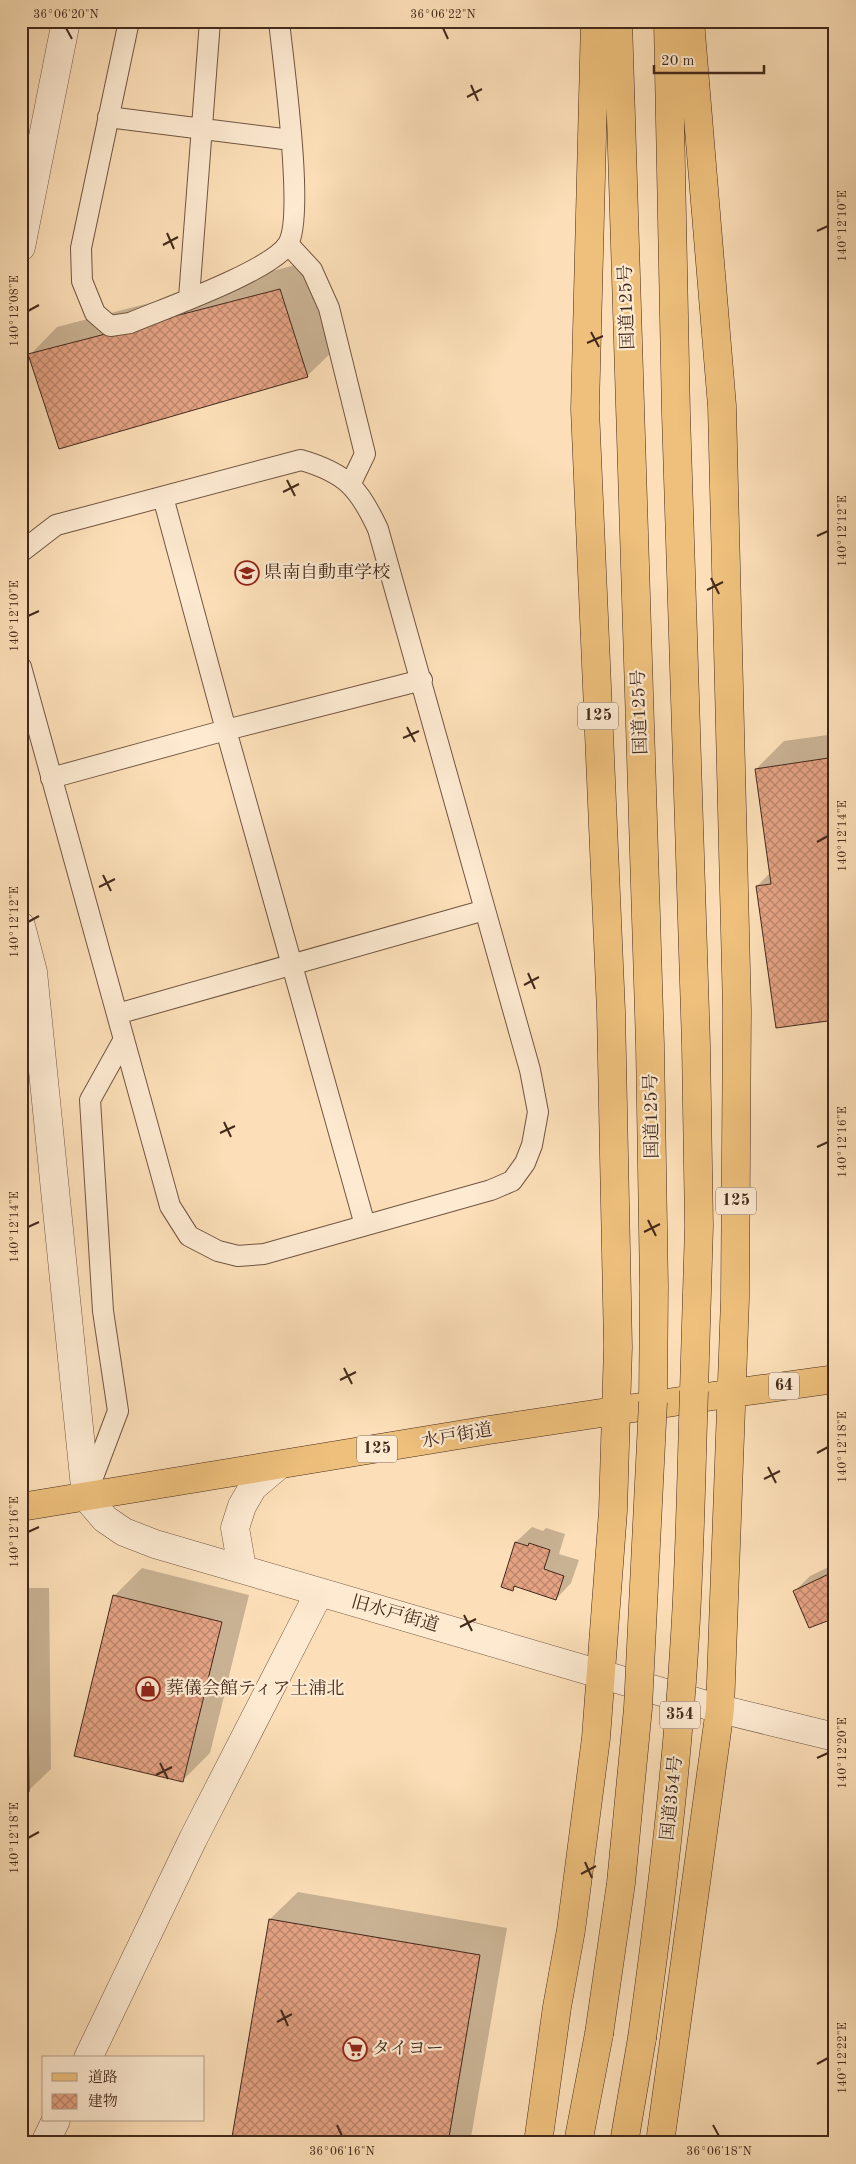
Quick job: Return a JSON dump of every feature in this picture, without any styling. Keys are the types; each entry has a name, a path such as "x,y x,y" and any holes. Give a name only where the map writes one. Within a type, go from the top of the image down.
{"main road":[{"name":"125","path":"595,21 585,409 611,1011 618,1347 616,1412"},
{"name":"国道125号","path":"618,21 650,1045 654,1287 653,1402"},
{"name":"125","path":"668,21 676,414 696,1045 698,1226 694,1391"},
{"name":"125","path":"690,21 722,406 737,1010 733,1393"},
{"name":"水戸街道","path":"21,1507 489,1430 835,1379"},
{"name":"国道354号","path":"624,2143 642,2038 660,1911 675,1780 684,1650 694,1391"},
{"path":"660,2143 720,1709 733,1393"},
{"name":"354","path":"578,2143 599,2034 621,1883 638,1708 653,1402"},
{"path":"538,2143 557,2008 579,1874 596,1738 613,1511 616,1412"}],"street":[{"path":"21,247 66,21"},
{"path":"21,926 34,972 86,1497"},
{"path":"242,1568 235,1528 242,1506 253,1487 278,1466"},
{"name":"旧水戸街道","path":"86,1497 105,1519 124,1532 155,1544 720,1709 835,1737"},
{"path":"89,2056 193,1839 318,1593"},
{"path":"45,2143 55,2122"}],"lane":[{"path":"129,21 81,248 82,281 95,313 110,326 130,323 251,272 272,259 288,244 295,220 291,140 278,21"},
{"path":"188,298 210,21"},
{"path":"108,117 291,140"},
{"path":"288,244 312,270 329,308 365,454 351,484"},
{"path":"21,552 56,525 302,460 326,467 351,484 367,505 378,529 422,680 530,1070 538,1112 532,1145 525,1163 512,1182 491,1190 264,1254 238,1256 218,1251 189,1236 170,1206 21,666"},
{"path":"163,497 226,730 365,1225"},
{"path":"51,778 226,730 422,680"},
{"path":"117,1014 485,910"},
{"path":"86,1497 118,1411 103,1311 90,1100 124,1039"}],"building":[{"path":"280,289 308,377 59,449 28,354"},
{"path":"835,757 835,1020 776,1028 756,886 771,884 755,769"},
{"path":"515,1542 528,1546 529,1543 550,1550 544,1569 564,1576 556,1600 514,1586 513,1591 501,1587"},
{"path":"835,1571 835,1618 809,1628 793,1591"},
{"name":"葬儀会館ティア土浦北","path":"113,1595 222,1622 183,1782 74,1756"},
{"path":"21,1610 27,1610 29,1792 21,1792"},
{"name":"タイヨー","path":"269,1919 480,1955 448,2143 231,2143"}],"place":[{"name":"県南自動車学校","path":"247,573"},
{"name":"葬儀会館ティア土浦北","path":"148,1689"},
{"name":"タイヨー","path":"355,2049"}]}
